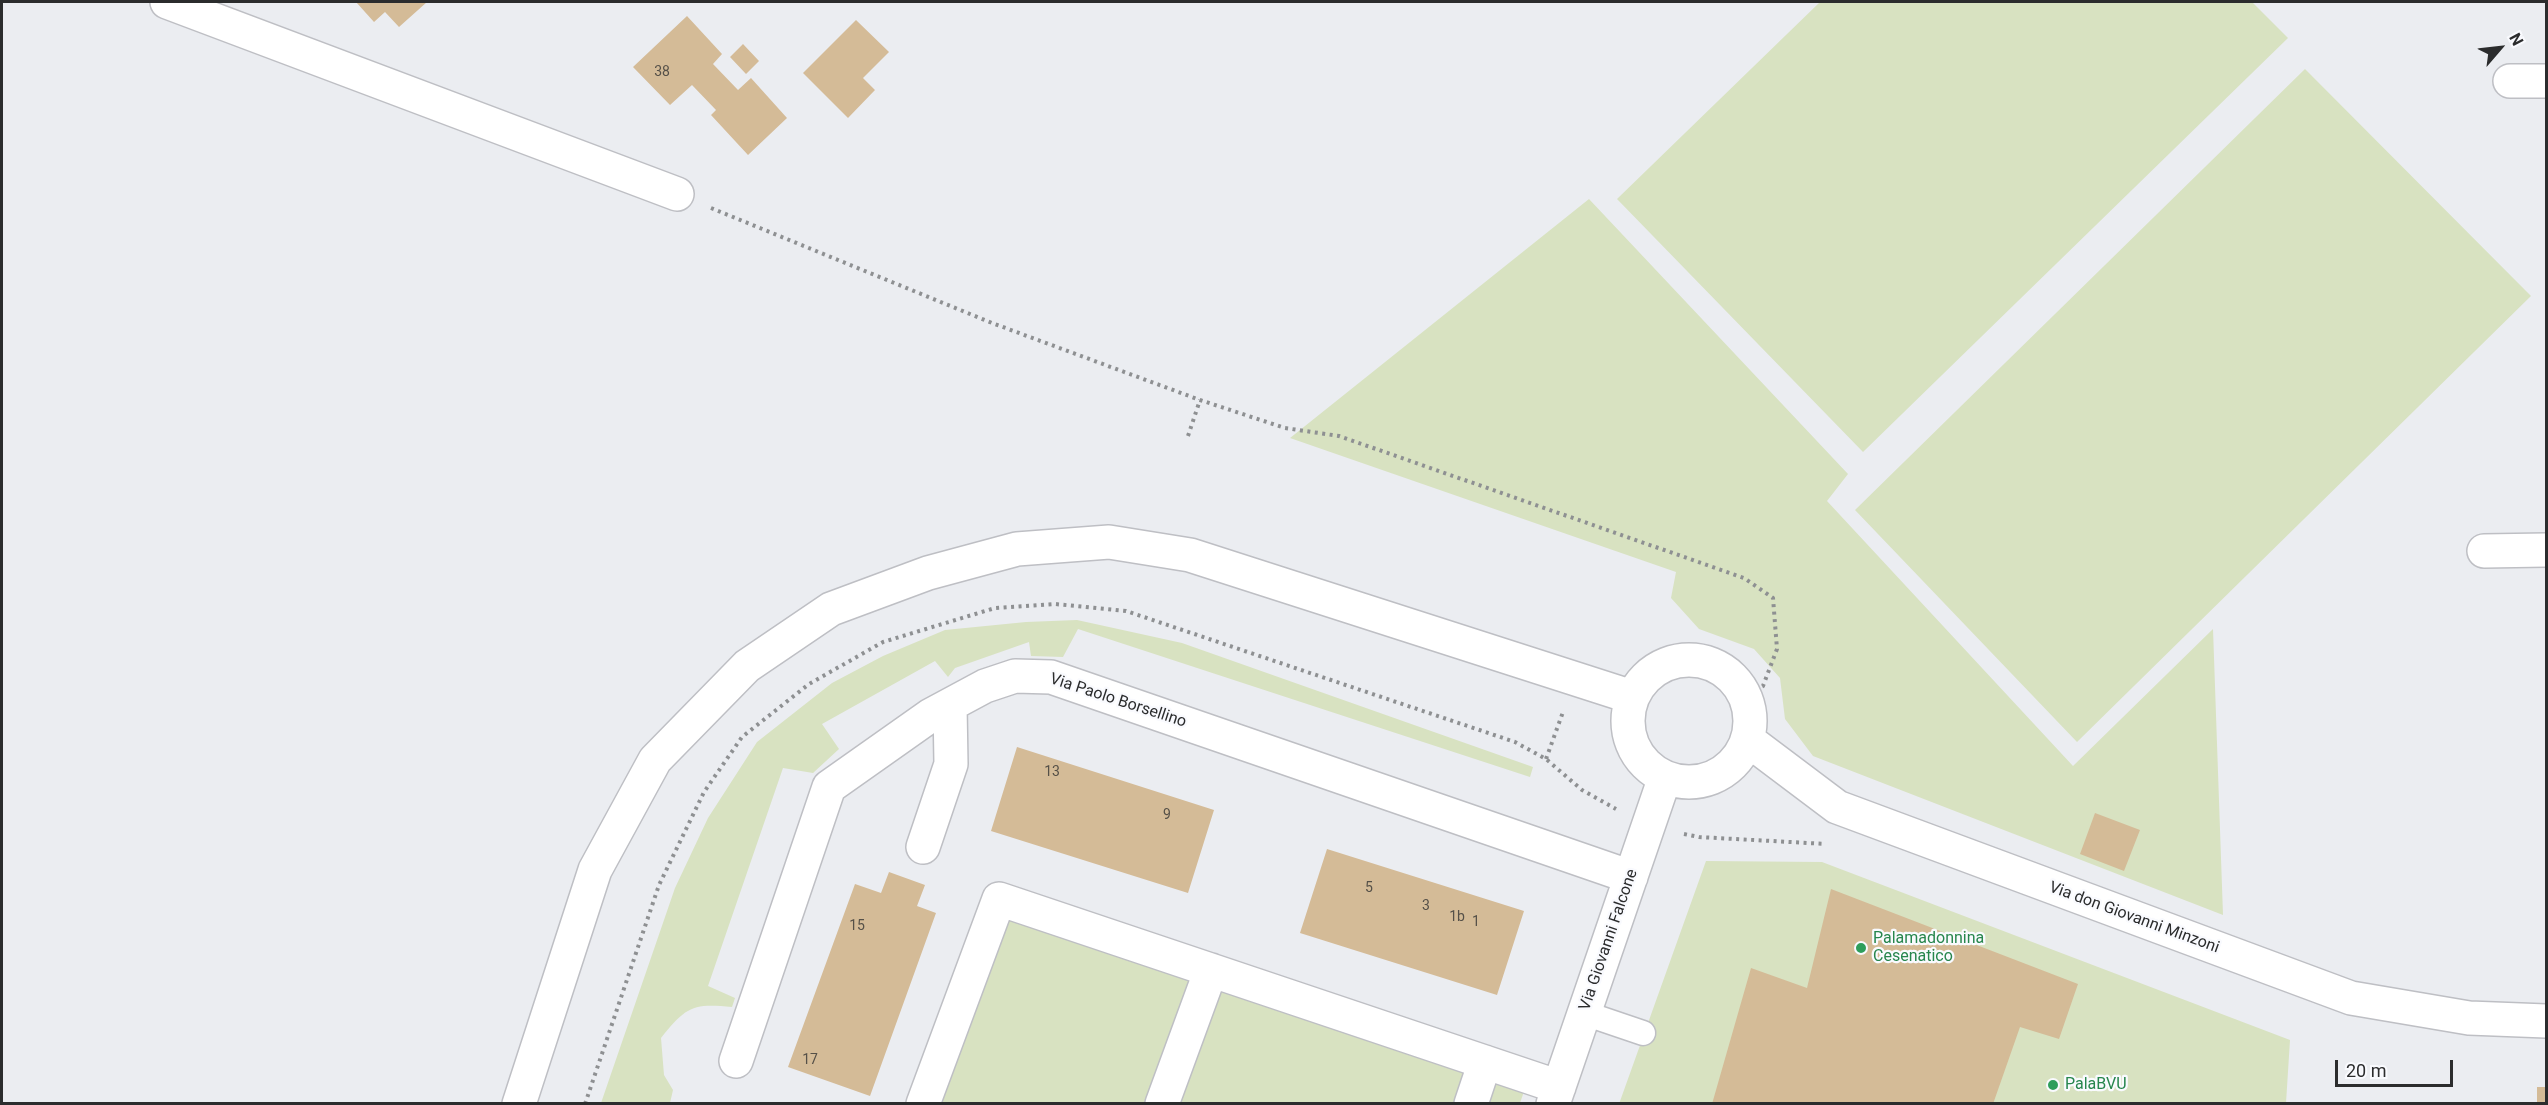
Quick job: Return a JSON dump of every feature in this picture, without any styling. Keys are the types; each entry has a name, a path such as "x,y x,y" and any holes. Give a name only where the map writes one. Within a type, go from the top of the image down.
{"street":[{"path":"167,2 677,194"},
{"path":"2510,81 2547,81"},
{"path":"519,1104 595,870 655,760 747,666 831,609 928,573 1017,549 1109,543 1190,555 1632,697"},
{"path":"2484,551 2547,550"},
{"path":"1680,660 1700,661 1719,667 1734,679 1745,695 1750,710 1748,741 1740,757 1727,770 1712,779 1694,783 1677,782 1645,764 1635,749 1629,724 1632,697 1644,680 1660,667 1680,660"},
{"name":"Via Paolo Borsellino","path":"736,1061 829,787 931,715 985,686 1015,676 1051,677 1630,877"},
{"path":"923,847 951,764 950,705"},
{"name":"Via don Giovanni Minzoni","path":"1748,741 1837,807 2351,998 2469,1018 2547,1021"},
{"name":"Via Giovanni Falcone","path":"1556,1095 1665,777"},
{"path":"923,1104 999,899 1485,1062 1556,1095"},
{"path":"1162,1104 1210,970"},
{"path":"1471,1104 1485,1062"}],"lane":[{"path":"1584,1013 1643,1033"}],"path":[{"path":"677,194 992,323 1200,400 1285,428 1339,436 1744,578 1773,598 1777,649 1763,686 1745,695"},
{"path":"1188,436 1200,400"},
{"path":"585,1104 659,885 704,792 742,737 809,684 883,642 995,608 1055,604 1126,611 1515,742 1546,759 1582,790 1647,827"},
{"path":"1546,759 1574,679"}],"green space":[{"path":"1820,2 2252,2 2288,38 1863,452 1617,199"},
{"path":"2305,69 2531,296 2077,742 1855,510"},
{"path":"1589,199 1848,474 1827,501 2073,766 2213,629 2223,915 1813,756 1785,719 1780,678 1754,649 1699,629 1671,598 1676,572 1290,438"},
{"path":"1077,620 1182,643 1533,767 1530,777 1078,629 1063,657 1031,656 1029,642 955,668 948,677 935,661 822,724 839,749 813,773 783,768 708,986 735,998 732,1007 708,1006 691,1009 677,1020 661,1038 664,1075 673,1090 670,1103 601,1103 675,888 708,818 757,742 832,683 883,656 945,630 1026,622"},
{"name":"Palamadonnina Cesenatico","path":"1706,861 1822,862 2290,1040 2286,1103 1619,1104"},
{"path":"994,887 1532,1068 1520,1103 913,1104"}],"building":[{"path":"356,2 427,2 399,27 385,12 374,22"},
{"path":"687,16 722,54 713,64 738,90 751,78 787,118 748,155 711,115 716,110 692,85 670,105 633,67"},
{"path":"856,20 889,52 863,78 875,90 848,118 803,73"},
{"path":"743,44 759,61 746,74 730,57"},
{"path":"1017,747 1214,810 1188,893 991,831"},
{"path":"2095,813 2140,830 2124,871 2080,854"},
{"path":"1327,849 1524,911 1497,995 1300,933"},
{"path":"889,872 925,885 917,906 936,913 870,1096 788,1067 855,884 881,893"},
{"path":"1831,889 2078,984 2059,1039 2020,1027 1993,1104 1712,1104 1751,968 1807,988"},
{"path":"2537,1087 2546,1087 2546,1104 2537,1104"}],"place":[{"name":"Palamadonnina Cesenatico","path":"1861,948"},
{"name":"PalaBVU","path":"2053,1085"}]}
